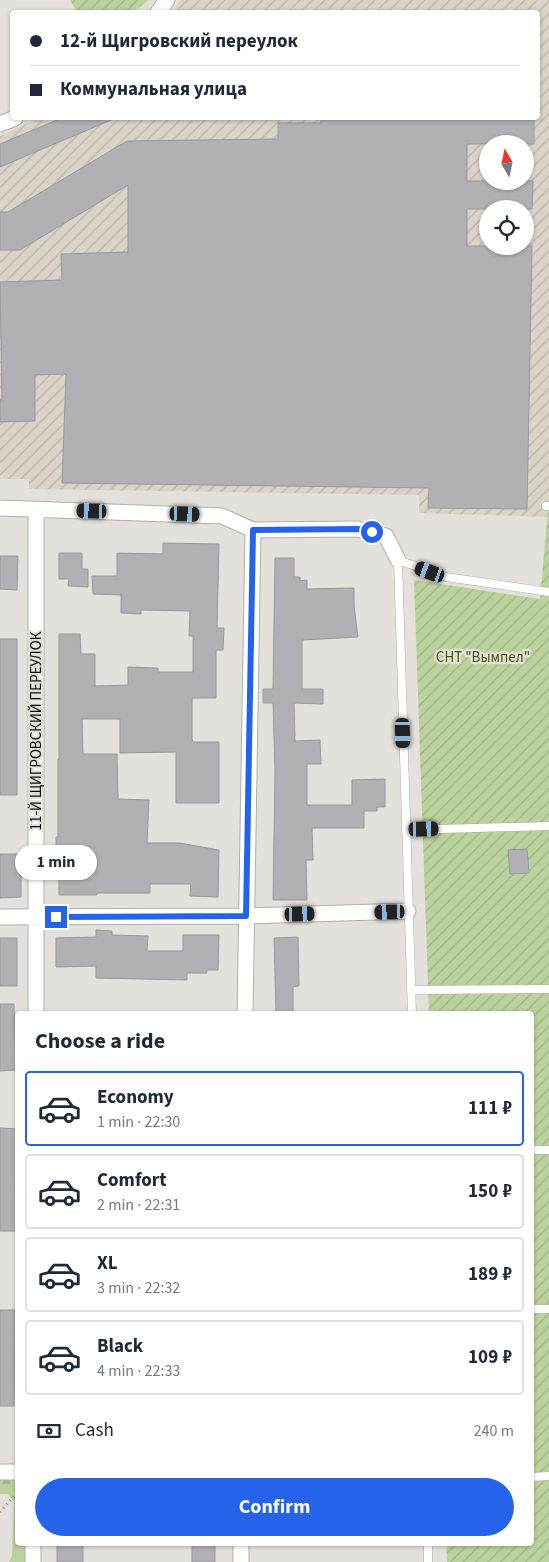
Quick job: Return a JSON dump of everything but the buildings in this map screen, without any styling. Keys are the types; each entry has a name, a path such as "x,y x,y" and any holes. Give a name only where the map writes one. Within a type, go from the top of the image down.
{"street":[{"path":"0,508 222,516 253,530 358,529 386,536 398,560"},
{"name":"11-Й ЩИГРОВСКИЙ ПЕРЕУЛОК","path":"36,509 36,1011"},
{"path":"245,1011 253,530"},
{"path":"0,917 246,916 408,911"},
{"path":"0,1472 15,1472"},
{"path":"33,1546 33,1562"},
{"path":"241,1546 241,1562"}],"lane":[{"path":"412,1011 398,560 446,578 549,592"},
{"path":"406,830 549,826"},
{"path":"411,990 549,988"},
{"path":"534,1150 549,1150"},
{"path":"534,1309 549,1309"},
{"path":"534,1477 549,1476"},
{"path":"428,1546 428,1562"}],"path":[{"path":"0,1512 15,1495"}],"shaded area":[{"path":"180,0 549,0 549,499 547,517 419,513 419,495 29,489 29,479 0,479 0,136 35,120 540,120 540,10 174,10"}],"green space":[{"path":"70,0 148,0 135,10 76,10"},
{"name":"СНТ \"Вымпел\"","path":"549,499 549,1562 447,1562 446,1546 534,1546 534,1011 429,1011 414,580 540,599"},
{"path":"0,1479 15,1479 15,1546 29,1546 28,1562 9,1562 12,1556 14,1502 8,1494 0,1494"}],"route":[{"path":"56,917 246,916 253,530 358,529 372,532"}]}
